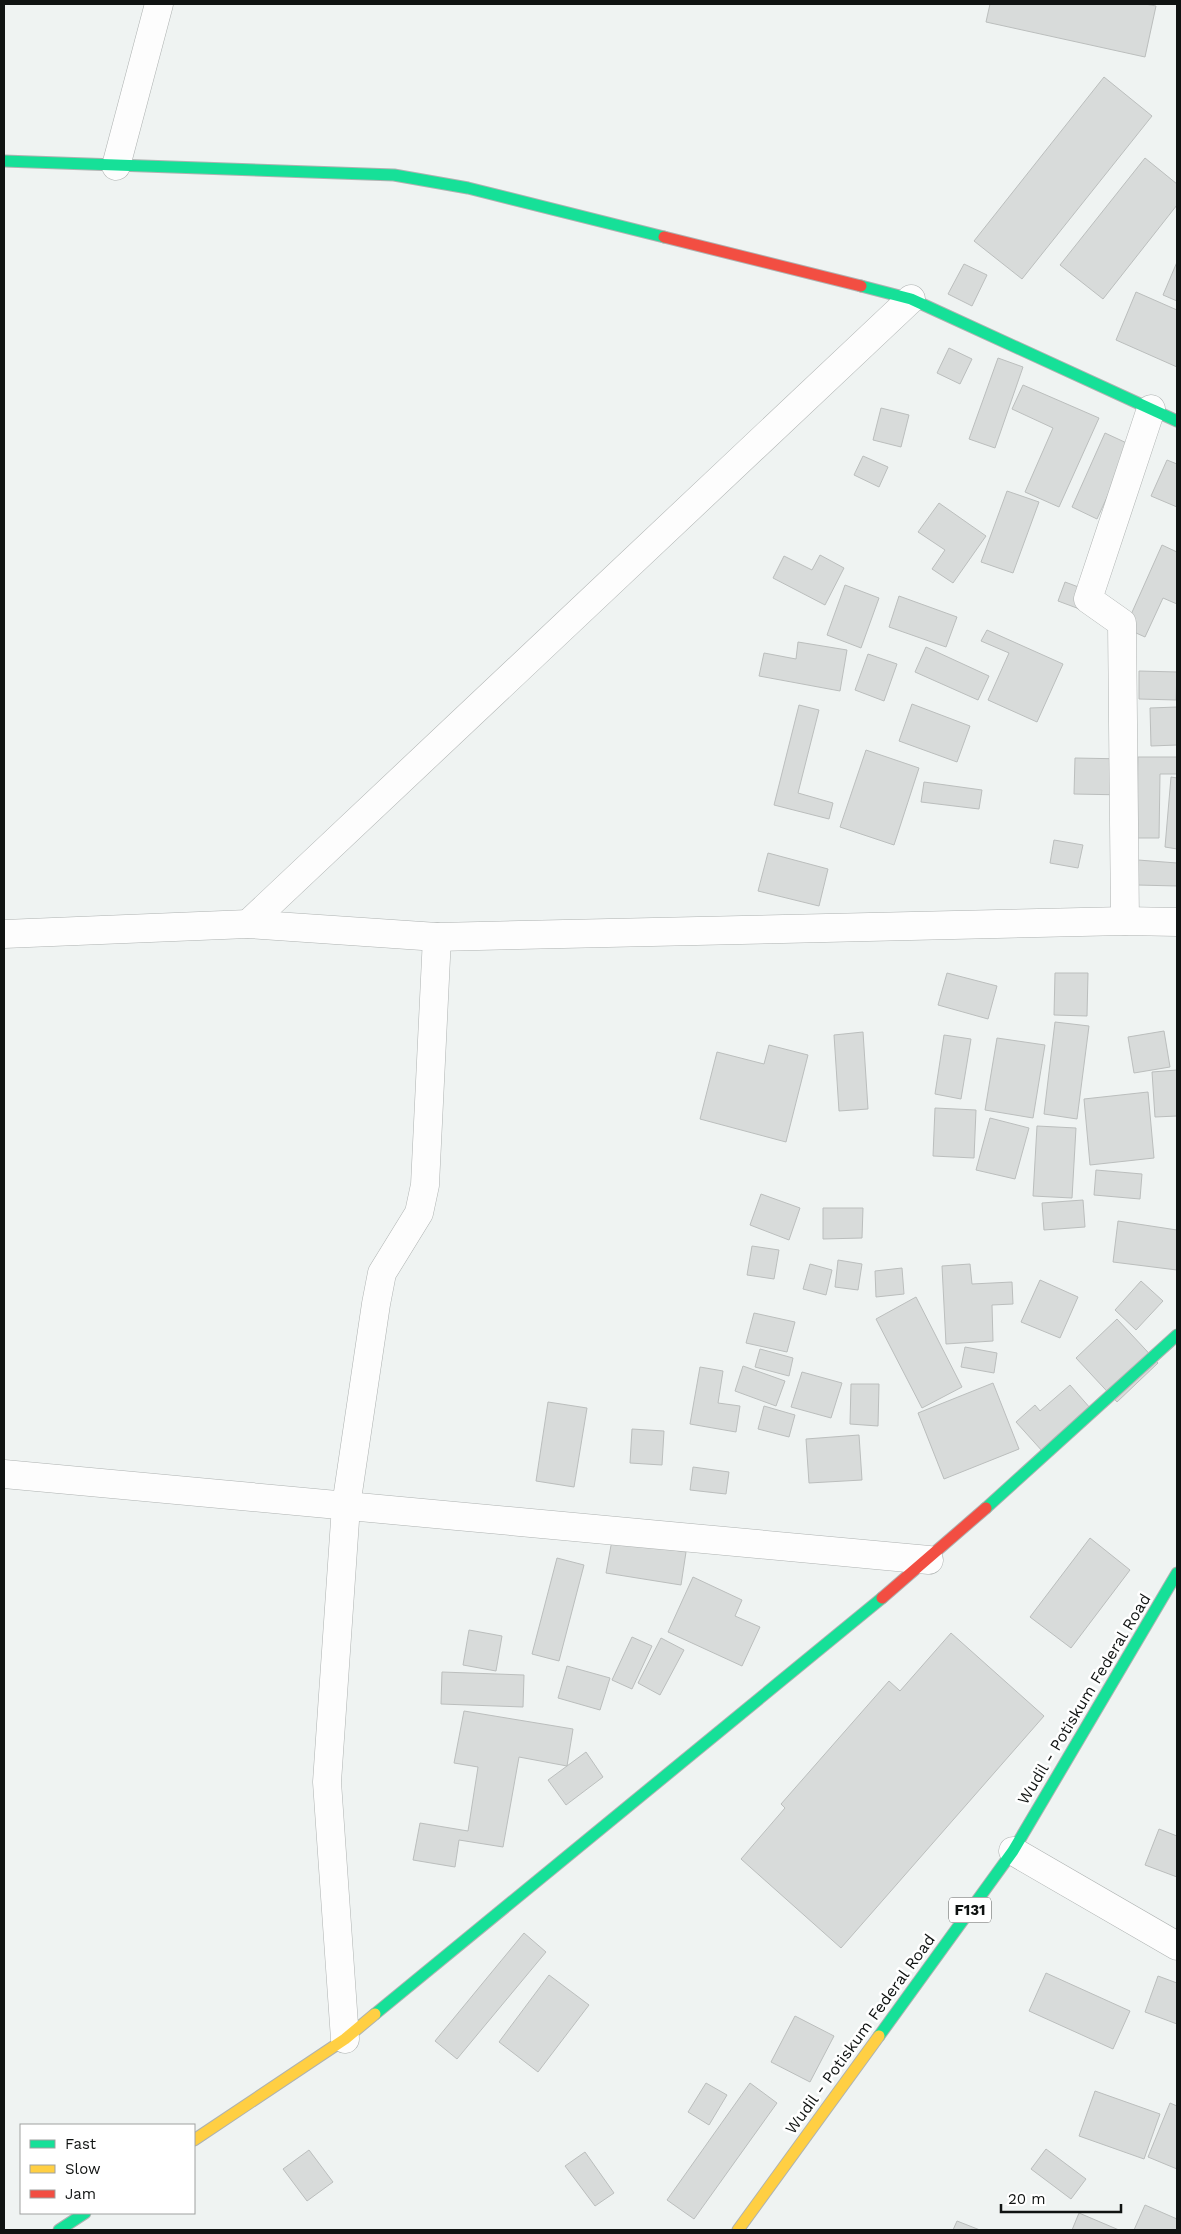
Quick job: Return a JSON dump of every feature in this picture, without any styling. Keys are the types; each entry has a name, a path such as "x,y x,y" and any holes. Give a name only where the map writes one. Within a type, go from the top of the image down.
{"main road":[{"path":"4,161 394,175 468,188 911,299 1177,421"},
{"path":"195,2139 345,2040 929,1560 1177,1335"},
{"name":"Wudil - Potiskum Federal Road","path":"738,2230 1014,1850 1177,1573"},
{"path":"59,2230 83,2214"}],"street":[{"path":"116,166 158,4"},
{"path":"248,924 911,299"},
{"path":"1125,921 1122,623 1088,599 1151,409"},
{"path":"4,934 248,924 437,938 1125,921 1177,922"},
{"path":"345,2040 327,1782 346,1506 382,1273 419,1213 425,1186 437,938"},
{"path":"4,1474 929,1560"},
{"path":"1014,1850 1177,1946"}],"building":[{"path":"990,4 1145,4 1156,6 1145,57 986,22"},
{"path":"1104,77 1152,116 1022,279 974,241"},
{"path":"1145,158 1177,184 1177,205 1103,299 1060,265"},
{"path":"1177,262 1177,301 1163,295"},
{"path":"964,264 987,275 972,306 948,294"},
{"path":"1136,292 1177,310 1177,367 1116,340"},
{"path":"949,348 972,359 960,384 937,373"},
{"path":"998,358 1023,367 995,448 969,439"},
{"path":"1023,385 1099,418 1059,507 1025,492 1053,428 1012,409"},
{"path":"881,408 909,415 901,447 873,440"},
{"path":"1105,433 1131,445 1097,519 1072,507"},
{"path":"863,456 888,467 879,487 854,475"},
{"path":"1167,460 1177,464 1177,507 1151,496"},
{"path":"1007,491 1039,502 1013,573 981,562"},
{"path":"939,503 986,536 953,583 932,569 945,550 918,532"},
{"path":"1162,545 1177,552 1177,604 1163,598 1145,637 1125,628"},
{"path":"820,555 844,568 825,605 773,578 784,556 812,570"},
{"path":"1065,582 1100,595 1093,614 1058,601"},
{"path":"845,585 879,598 861,648 827,635"},
{"path":"899,596 957,617 946,647 889,627"},
{"path":"987,630 1063,664 1037,722 988,700 1009,653 981,641"},
{"path":"798,642 847,650 840,691 759,676 764,653 796,659"},
{"path":"926,647 989,676 978,700 915,672"},
{"path":"868,654 897,664 884,701 855,690"},
{"path":"1139,671 1177,672 1176,700 1139,699"},
{"path":"912,704 970,726 957,762 899,741"},
{"path":"799,705 819,710 798,793 833,803 829,819 774,805"},
{"path":"1177,707 1177,745 1151,746 1150,708"},
{"path":"866,750 919,768 894,845 840,827"},
{"path":"1138,757 1177,757 1177,774 1160,774 1159,838 1137,838"},
{"path":"1075,758 1127,759 1126,795 1074,794"},
{"path":"1171,777 1177,778 1177,849 1165,847"},
{"path":"924,782 982,790 979,809 921,802"},
{"path":"1054,840 1083,845 1078,868 1050,863"},
{"path":"768,853 828,869 819,906 758,891"},
{"path":"1138,860 1177,863 1177,886 1137,885"},
{"path":"947,973 997,986 988,1019 938,1005"},
{"path":"1055,973 1088,973 1087,1016 1054,1015"},
{"path":"1055,1022 1089,1026 1077,1119 1044,1114"},
{"path":"1164,1031 1170,1067 1134,1073 1128,1037"},
{"path":"863,1032 868,1109 839,1111 834,1035"},
{"path":"944,1035 971,1039 961,1099 935,1094"},
{"path":"997,1038 1045,1045 1033,1118 985,1110"},
{"path":"769,1045 808,1055 786,1142 700,1119 717,1052 764,1064"},
{"path":"1177,1070 1177,1116 1155,1117 1152,1072"},
{"path":"1148,1092 1154,1158 1090,1165 1084,1099"},
{"path":"935,1108 976,1110 974,1158 933,1156"},
{"path":"990,1118 1029,1128 1015,1179 976,1170"},
{"path":"1037,1126 1076,1128 1072,1198 1033,1196"},
{"path":"1096,1170 1142,1174 1140,1199 1094,1195"},
{"path":"761,1194 800,1208 789,1240 750,1225"},
{"path":"1083,1200 1085,1227 1044,1230 1042,1203"},
{"path":"823,1208 863,1208 862,1238 823,1239"},
{"path":"1118,1221 1177,1230 1177,1270 1113,1262"},
{"path":"752,1246 779,1250 774,1279 747,1275"},
{"path":"838,1260 862,1264 858,1290 835,1287"},
{"path":"810,1264 832,1270 826,1295 803,1289"},
{"path":"970,1264 972,1284 1012,1282 1013,1304 992,1305 993,1341 946,1344 942,1266"},
{"path":"902,1268 904,1294 876,1297 875,1271"},
{"path":"1040,1280 1078,1297 1060,1338 1021,1322"},
{"path":"1141,1281 1163,1301 1136,1330 1115,1310"},
{"path":"916,1297 962,1387 922,1408 876,1319"},
{"path":"754,1313 795,1322 787,1352 746,1343"},
{"path":"1117,1319 1158,1363 1117,1402 1076,1358"},
{"path":"965,1347 997,1353 994,1373 961,1367"},
{"path":"760,1349 793,1358 789,1376 755,1367"},
{"path":"743,1366 785,1381 776,1406 735,1391"},
{"path":"700,1367 723,1371 718,1403 740,1406 736,1432 690,1424"},
{"path":"802,1372 842,1383 831,1418 791,1407"},
{"path":"993,1383 1019,1449 944,1479 918,1413"},
{"path":"851,1384 879,1384 878,1426 850,1424"},
{"path":"1070,1385 1091,1409 1043,1452 1016,1422 1035,1405 1040,1411"},
{"path":"548,1402 587,1408 574,1487 536,1481"},
{"path":"764,1406 795,1415 789,1437 758,1429"},
{"path":"632,1429 664,1431 662,1465 630,1463"},
{"path":"859,1435 862,1480 809,1483 806,1439"},
{"path":"693,1467 729,1472 726,1494 690,1490"},
{"path":"1090,1538 1130,1570 1071,1648 1030,1617"},
{"path":"612,1540 686,1552 681,1585 606,1573"},
{"path":"557,1558 584,1565 559,1661 532,1654"},
{"path":"693,1577 742,1600 735,1616 760,1627 742,1666 668,1632"},
{"path":"469,1630 502,1636 496,1671 463,1665"},
{"path":"951,1633 1044,1716 841,1948 741,1859 785,1808 781,1804 889,1681 900,1691"},
{"path":"632,1637 652,1646 632,1689 612,1680"},
{"path":"661,1638 684,1650 660,1695 638,1683"},
{"path":"567,1666 610,1678 600,1710 558,1698"},
{"path":"442,1672 524,1675 523,1707 441,1704"},
{"path":"464,1711 573,1729 567,1766 519,1757 503,1847 459,1840 455,1867 413,1860 420,1823 468,1831 478,1767 454,1763"},
{"path":"586,1752 603,1777 566,1805 548,1780"},
{"path":"1159,1829 1177,1836 1177,1877 1145,1865"},
{"path":"524,1933 546,1952 457,2059 435,2041"},
{"path":"1046,1973 1130,2011 1113,2049 1029,2011"},
{"path":"549,1975 589,2005 538,2072 499,2042"},
{"path":"1158,1976 1177,1983 1177,2024 1145,2012"},
{"path":"795,2016 834,2036 810,2082 771,2062"},
{"path":"706,2083 727,2095 709,2125 688,2112"},
{"path":"750,2083 777,2103 694,2219 667,2200"},
{"path":"1095,2091 1160,2114 1144,2159 1079,2136"},
{"path":"1170,2103 1177,2106 1177,2169 1148,2157"},
{"path":"1046,2149 1086,2179 1071,2199 1031,2169"},
{"path":"309,2150 333,2182 307,2201 283,2169"},
{"path":"585,2152 614,2193 595,2206 565,2166"},
{"path":"1145,2205 1177,2219 1177,2230 1134,2230"},
{"path":"1079,2213 1119,2230 1072,2230"},
{"path":"957,2221 980,2230 953,2230"}],"traffic: fast":[{"path":"4,161 394,175 468,188 664,237"},
{"path":"861,286 911,299 1177,421"},
{"path":"986,1508 1177,1335"},
{"path":"879,2036 1013,1851 1177,1573"},
{"path":"375,2014 882,1598"},
{"path":"59,2230 83,2214"}],"traffic: slow":[{"path":"195,2139 345,2039 375,2014"},
{"path":"738,2230 879,2036"}],"traffic: jam":[{"path":"664,237 861,286"},
{"path":"882,1598 986,1508"}]}
